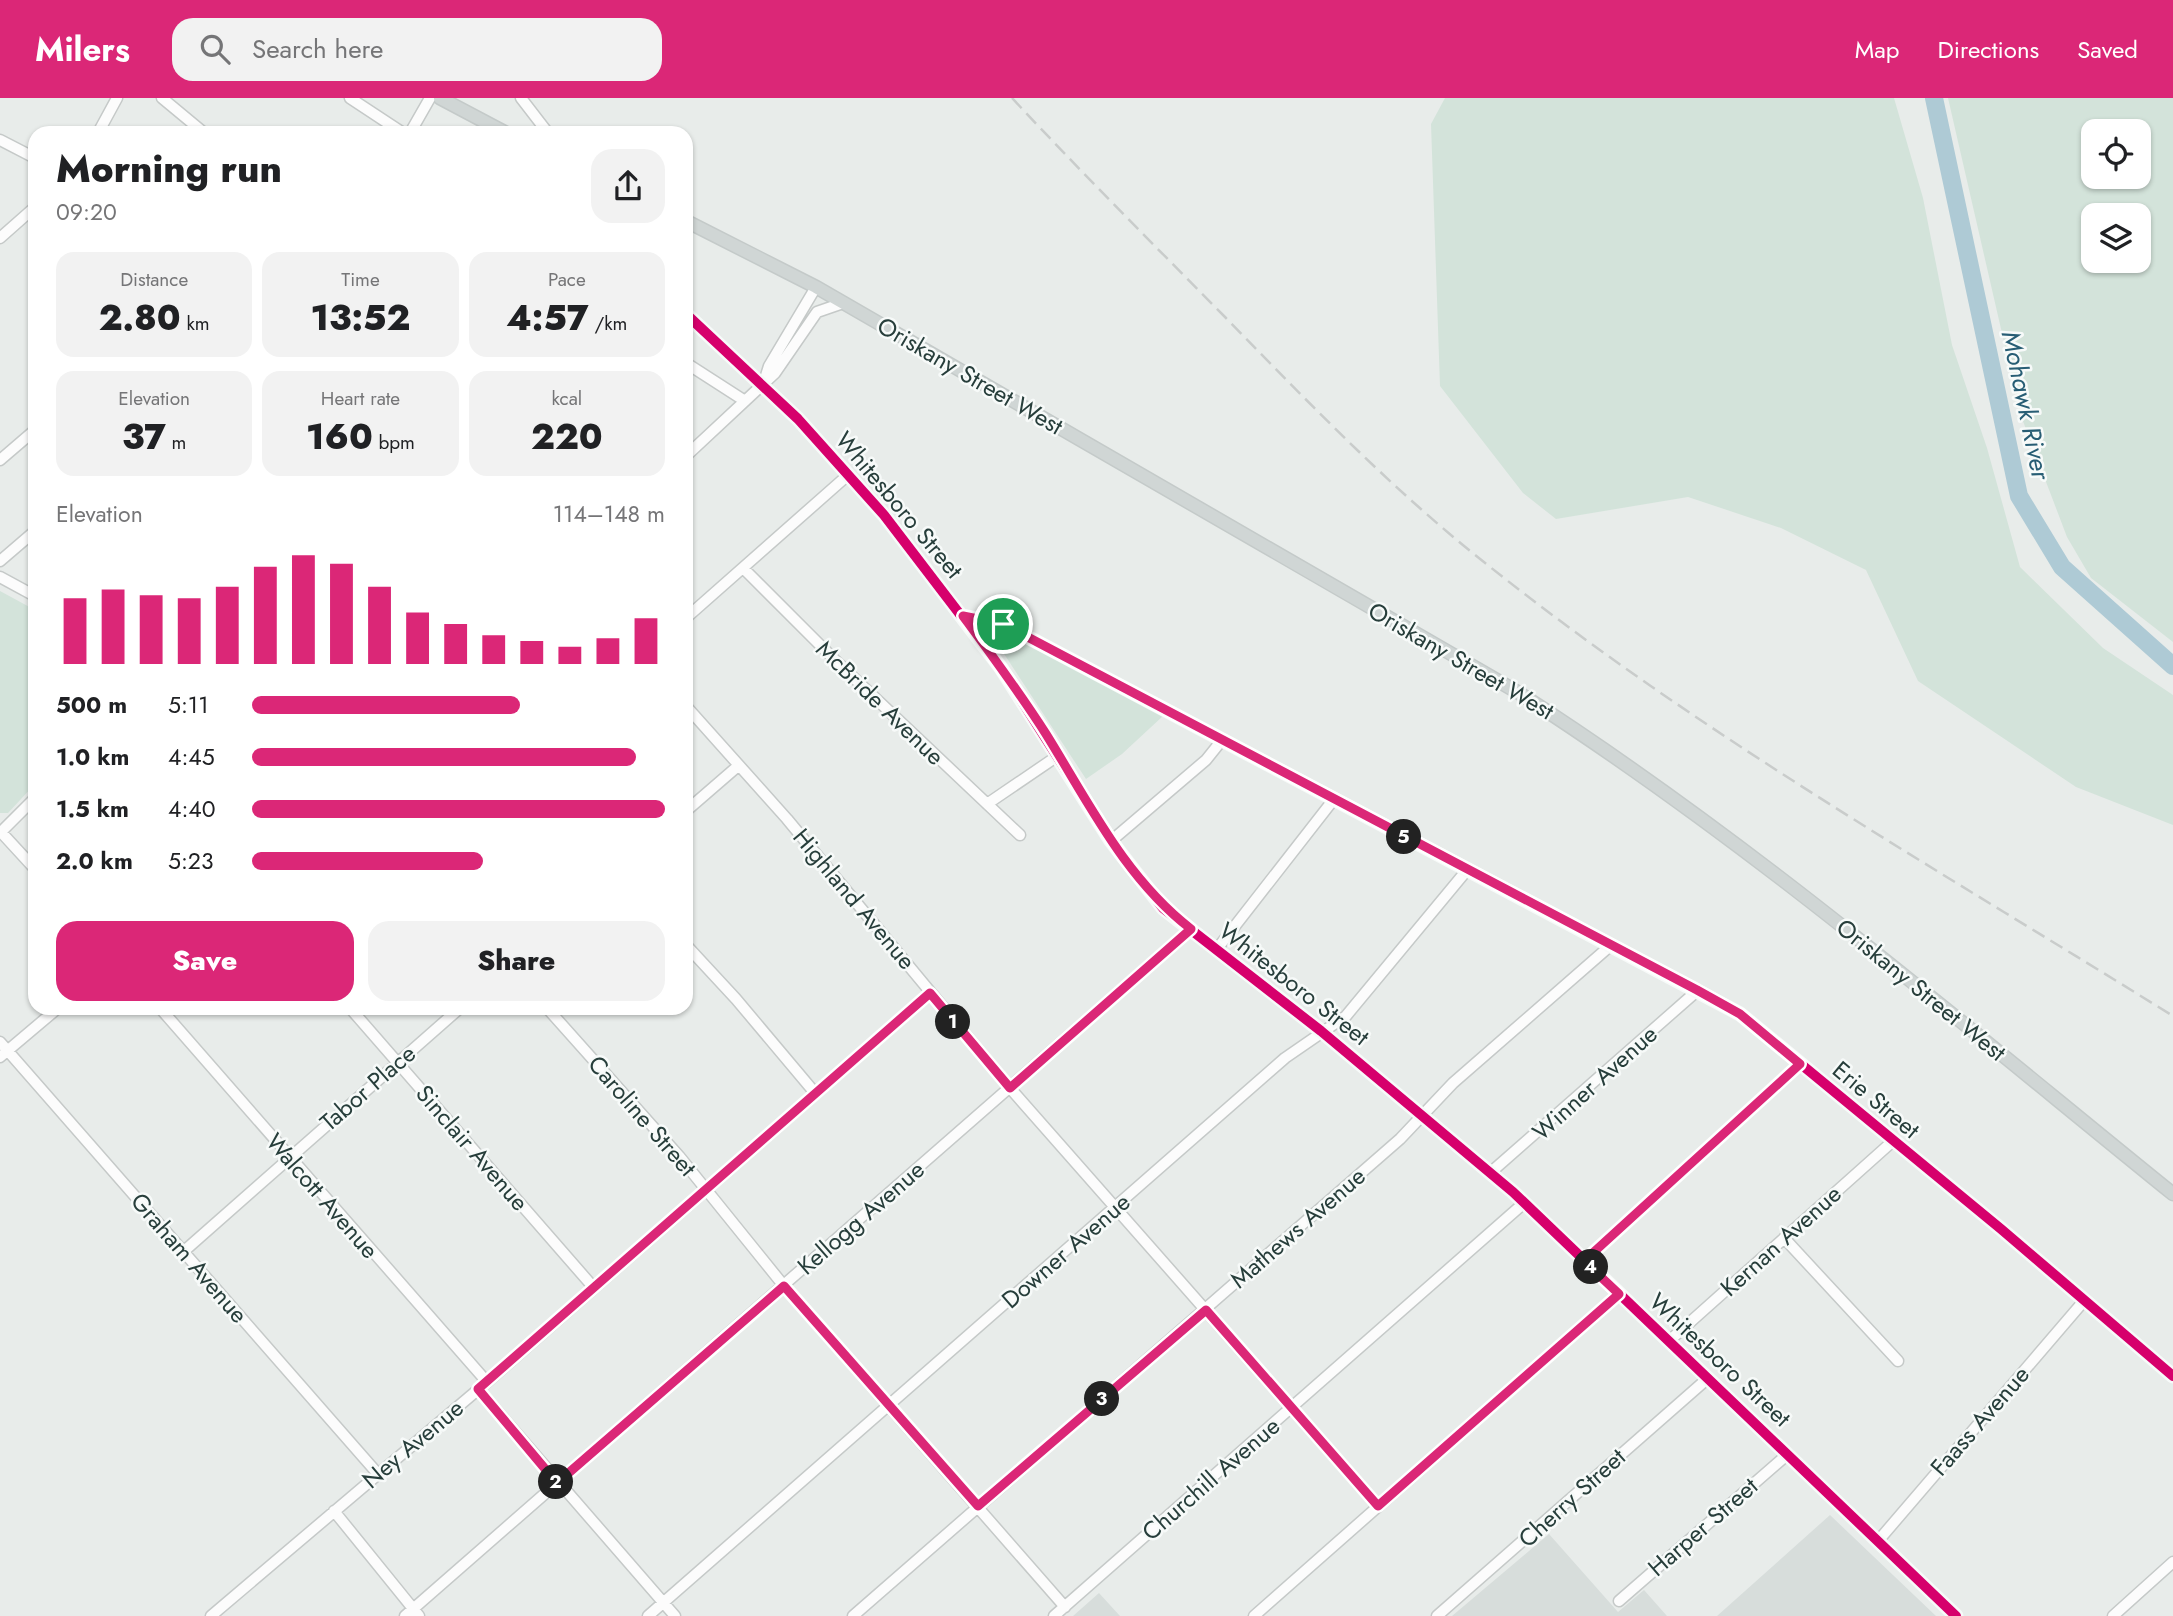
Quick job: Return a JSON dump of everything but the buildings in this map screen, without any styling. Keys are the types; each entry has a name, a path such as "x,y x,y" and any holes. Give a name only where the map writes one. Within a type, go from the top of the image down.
{"main road":[{"path":"440,98 493,126"},
{"name":"Oriskany Street West","path":"693,225 816,287 1520,693 1614,754 1791,884 2173,1194"}],"street":[{"path":"102,126 117,98"},
{"path":"162,98 196,126"},
{"path":"350,98 392,126"},
{"path":"414,126 430,98"},
{"path":"521,98 543,126"},
{"path":"0,140 28,154"},
{"path":"0,238 28,213"},
{"path":"763,384 769,366 816,287"},
{"path":"693,449 775,373 817,312 843,303"},
{"name":"Whitesboro Street","path":"693,320 763,384 848,475 963,616 1059,755 1111,841 1149,892 1191,929 1321,1031 1524,1203 1956,1616"},
{"path":"693,368 745,401"},
{"path":"0,460 28,436"},
{"path":"693,612 848,475"},
{"path":"0,561 28,537"},
{"name":"McBride Avenue","path":"743,568 836,662 1020,835"},
{"path":"0,577 28,592"},
{"name":"Erie Street","path":"963,616 1003,624 1740,1014 2001,1229 2083,1302 2173,1376"},
{"name":"Highland Avenue","path":"693,714 906,960 930,993 1010,1088 1378,1506"},
{"path":"1111,841 1206,760 1222,740"},
{"path":"987,804 1059,755"},
{"path":"693,805 738,766"},
{"path":"1217,949 1334,799"},
{"path":"28,805 1,831 28,861"},
{"name":"Downer Avenue","path":"648,1616 1285,1058 1346,1016 1467,870"},
{"name":"Kellogg Avenue","path":"412,1614 557,1483 1191,929"},
{"name":"Mathews Avenue","path":"853,1616 1400,1139 1453,1083 1610,946"},
{"path":"693,952 814,1093"},
{"name":"Winner Avenue","path":"1490,1173 1697,990"},
{"name":"Ney Avenue","path":"211,1616 594,1288 930,993"},
{"path":"3,1050 49,1015"},
{"name":"Walcott Avenue","path":"166,1015 482,1385 540,1463 675,1616"},
{"name":"Sinclair Avenue","path":"356,1015 594,1288"},
{"name":"Tabor Place","path":"183,1252 452,1015"},
{"name":"Caroline Street","path":"553,1015 706,1190 784,1286 1066,1606"},
{"name":"Graham Avenue","path":"3,1050 378,1474"},
{"path":"1584,1261 1800,1064"},
{"name":"Kernan Avenue","path":"1669,1341 1893,1141"},
{"name":"Churchill Avenue","path":"1055,1616 1524,1203"},
{"path":"1784,1238 1898,1361"},
{"path":"1254,1616 1619,1294"},
{"name":"Faass Avenue","path":"1878,1541 2083,1302"},
{"name":"Cherry Street","path":"1437,1616 1707,1378"},
{"name":"Harper Street","path":"1619,1601 1788,1454"},
{"path":"334,1511 412,1614"},
{"path":"2113,1616 2172,1565"}],"shaded area":[{"path":"1445,98 1894,98 1923,198 1952,345 1987,448 2020,567 2103,648 2173,695 2173,825 2076,787 1918,681 1866,570 1781,528 1688,497 1556,519 1523,493 1440,386 1431,124"},
{"path":"1948,98 2173,98 2173,642 2091,578 2067,537 2021,416"},
{"path":"0,591 28,606 28,792 8,813 0,813"},
{"path":"998,628 1163,716 1122,754 1086,779 991,634"},
{"path":"1830,1515 1936,1616 1717,1616"},
{"path":"1549,1534 1618,1612 1644,1590 1667,1616 1452,1616"},
{"path":"1099,1593 1120,1616 1073,1616"}],"waterway":[{"name":"Mohawk River","path":"1934,98 2019,496 2062,567 2173,666"}],"railway":[{"path":"1012,98 1314,408 1405,495 1469,550 1552,615 1725,736 1903,850 2173,1016"}],"cycle path":[{"path":"693,321 798,419 884,515 1001,668 1111,841 1163,908 1321,1031 1513,1192 1956,1616"},
{"path":"963,616 1003,624 1740,1014 2001,1229 2173,1376"}],"route":[{"path":"963,616 1003,624 1740,1014 1800,1064 1584,1261 1619,1294 1583,1329 1378,1506 1206,1310 978,1506 784,1286 557,1483 478,1389 848,1063 930,993 1010,1088 1191,929 1163,908 1132,872 1045,732 963,616"}]}
